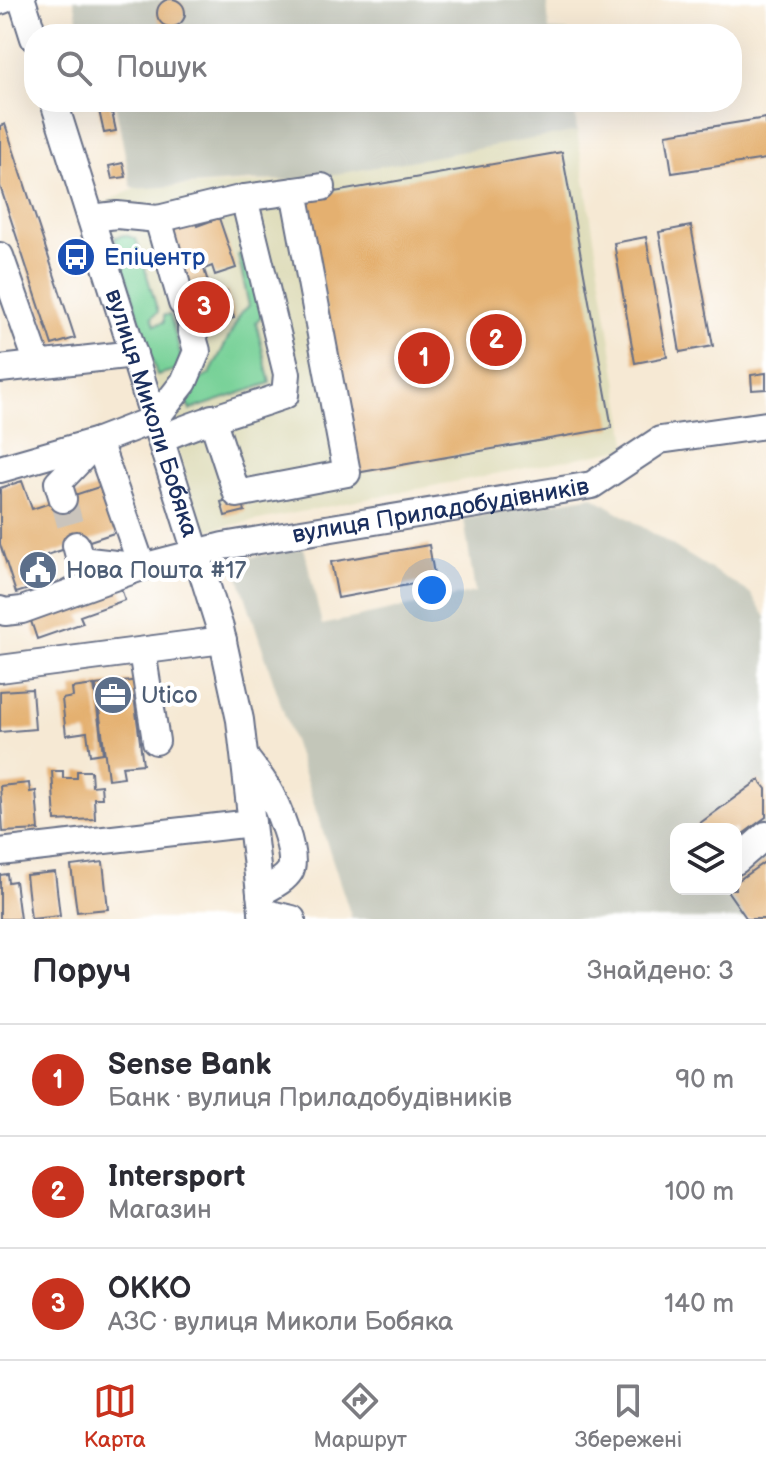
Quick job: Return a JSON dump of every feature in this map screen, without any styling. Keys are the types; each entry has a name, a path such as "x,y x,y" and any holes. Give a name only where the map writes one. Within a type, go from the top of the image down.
{"street":[{"path":"22,0 30,24"},
{"name":"вулиця Миколи Бобяка","path":"57,112 223,640 240,720 261,908"},
{"path":"91,218 117,215 158,219 244,198 322,187"},
{"path":"212,418 237,494 347,473 294,191"},
{"path":"0,469 98,441 212,418 285,395 287,374 244,198"},
{"path":"158,219 182,303"},
{"path":"0,256 38,364"},
{"path":"158,429 193,363 197,351 191,330"},
{"path":"0,369 134,354"},
{"name":"вулиця Приладобудівників","path":"0,610 22,610 196,551 592,485 660,440 766,425"},
{"path":"63,499 58,483 98,441"},
{"path":"76,545 80,560 142,567 98,441"},
{"path":"0,669 223,640"},
{"path":"142,651 156,741"},
{"path":"244,755 268,789 294,856 291,870 276,884 261,908 292,919"},
{"path":"0,852 252,823"},
{"path":"742,856 766,835"}],"shaded area":[{"path":"74,0 547,0 549,24 79,24"},
{"path":"117,112 575,112 577,131 304,180 135,189 131,186"},
{"path":"577,131 628,448 203,531 98,205 135,189 304,180"},
{"path":"592,496 750,593 766,617 766,919 352,919 238,574 252,557 304,548 322,625 475,592 464,519"}],"green space":[{"path":"125,235 136,239 158,312 152,317 155,325 164,322 164,315 170,315 181,356 176,370 157,375 115,240 115,237"},
{"path":"250,250 267,310 256,322 270,383 190,410 185,400 195,383 210,374 241,313 249,306 238,255"}],"building":[{"path":"166,0 176,0 184,8 184,18 179,24 163,24 158,18 158,8"},
{"path":"99,112 112,112 116,131 104,133"},
{"path":"766,118 766,159 672,173 666,134"},
{"path":"5,124 75,338 52,345 0,186 0,126"},
{"path":"562,152 612,428 356,473 306,197"},
{"path":"123,163 126,177 112,179 109,166"},
{"path":"219,218 236,268 215,275 212,266 204,269 212,295 227,291 234,318 179,333 171,306 163,232 195,221 197,226"},
{"path":"691,226 713,346 680,352 659,232"},
{"path":"646,237 667,357 635,363 614,243"},
{"path":"766,373 766,389 752,390 751,375"},
{"path":"22,481 32,509 108,484 123,530 47,555 55,581 16,593 0,544 0,488"},
{"path":"242,500 245,511 225,516 221,502"},
{"path":"429,545 435,580 338,598 331,562"},
{"path":"119,583 125,600 80,616 83,623 37,639 29,615"},
{"path":"139,680 141,696 134,697 143,764 122,766 124,777 108,779 96,685"},
{"path":"94,685 103,753 90,755 87,732 66,735 62,699 73,697 72,688"},
{"path":"32,689 35,729 0,732 0,691"},
{"path":"52,771 63,771 63,778 77,778 77,771 91,771 92,786 101,785 102,798 94,798 95,819 55,821"},
{"path":"759,780 766,789 766,817 742,835 742,823 700,823"},
{"path":"29,783 30,792 36,791 39,830 3,832 0,786"},
{"path":"766,861 766,919 747,919 730,895 742,895 742,878"},
{"path":"103,862 108,909 77,912 71,866"},
{"path":"55,872 60,916 31,919 26,875"},
{"path":"7,874 8,882 15,881 20,919 0,919 0,875"}],"tunnel":[{"path":"63,499 76,545"}],"place":[{"name":"Епіцентр","path":"76,257"},
{"name":"ОККО","path":"204,307"},
{"name":"Intersport","path":"496,340"},
{"name":"Sense Bank","path":"424,358"},
{"name":"Нова Пошта #17","path":"38,570"},
{"name":"Utico","path":"113,695"}]}
